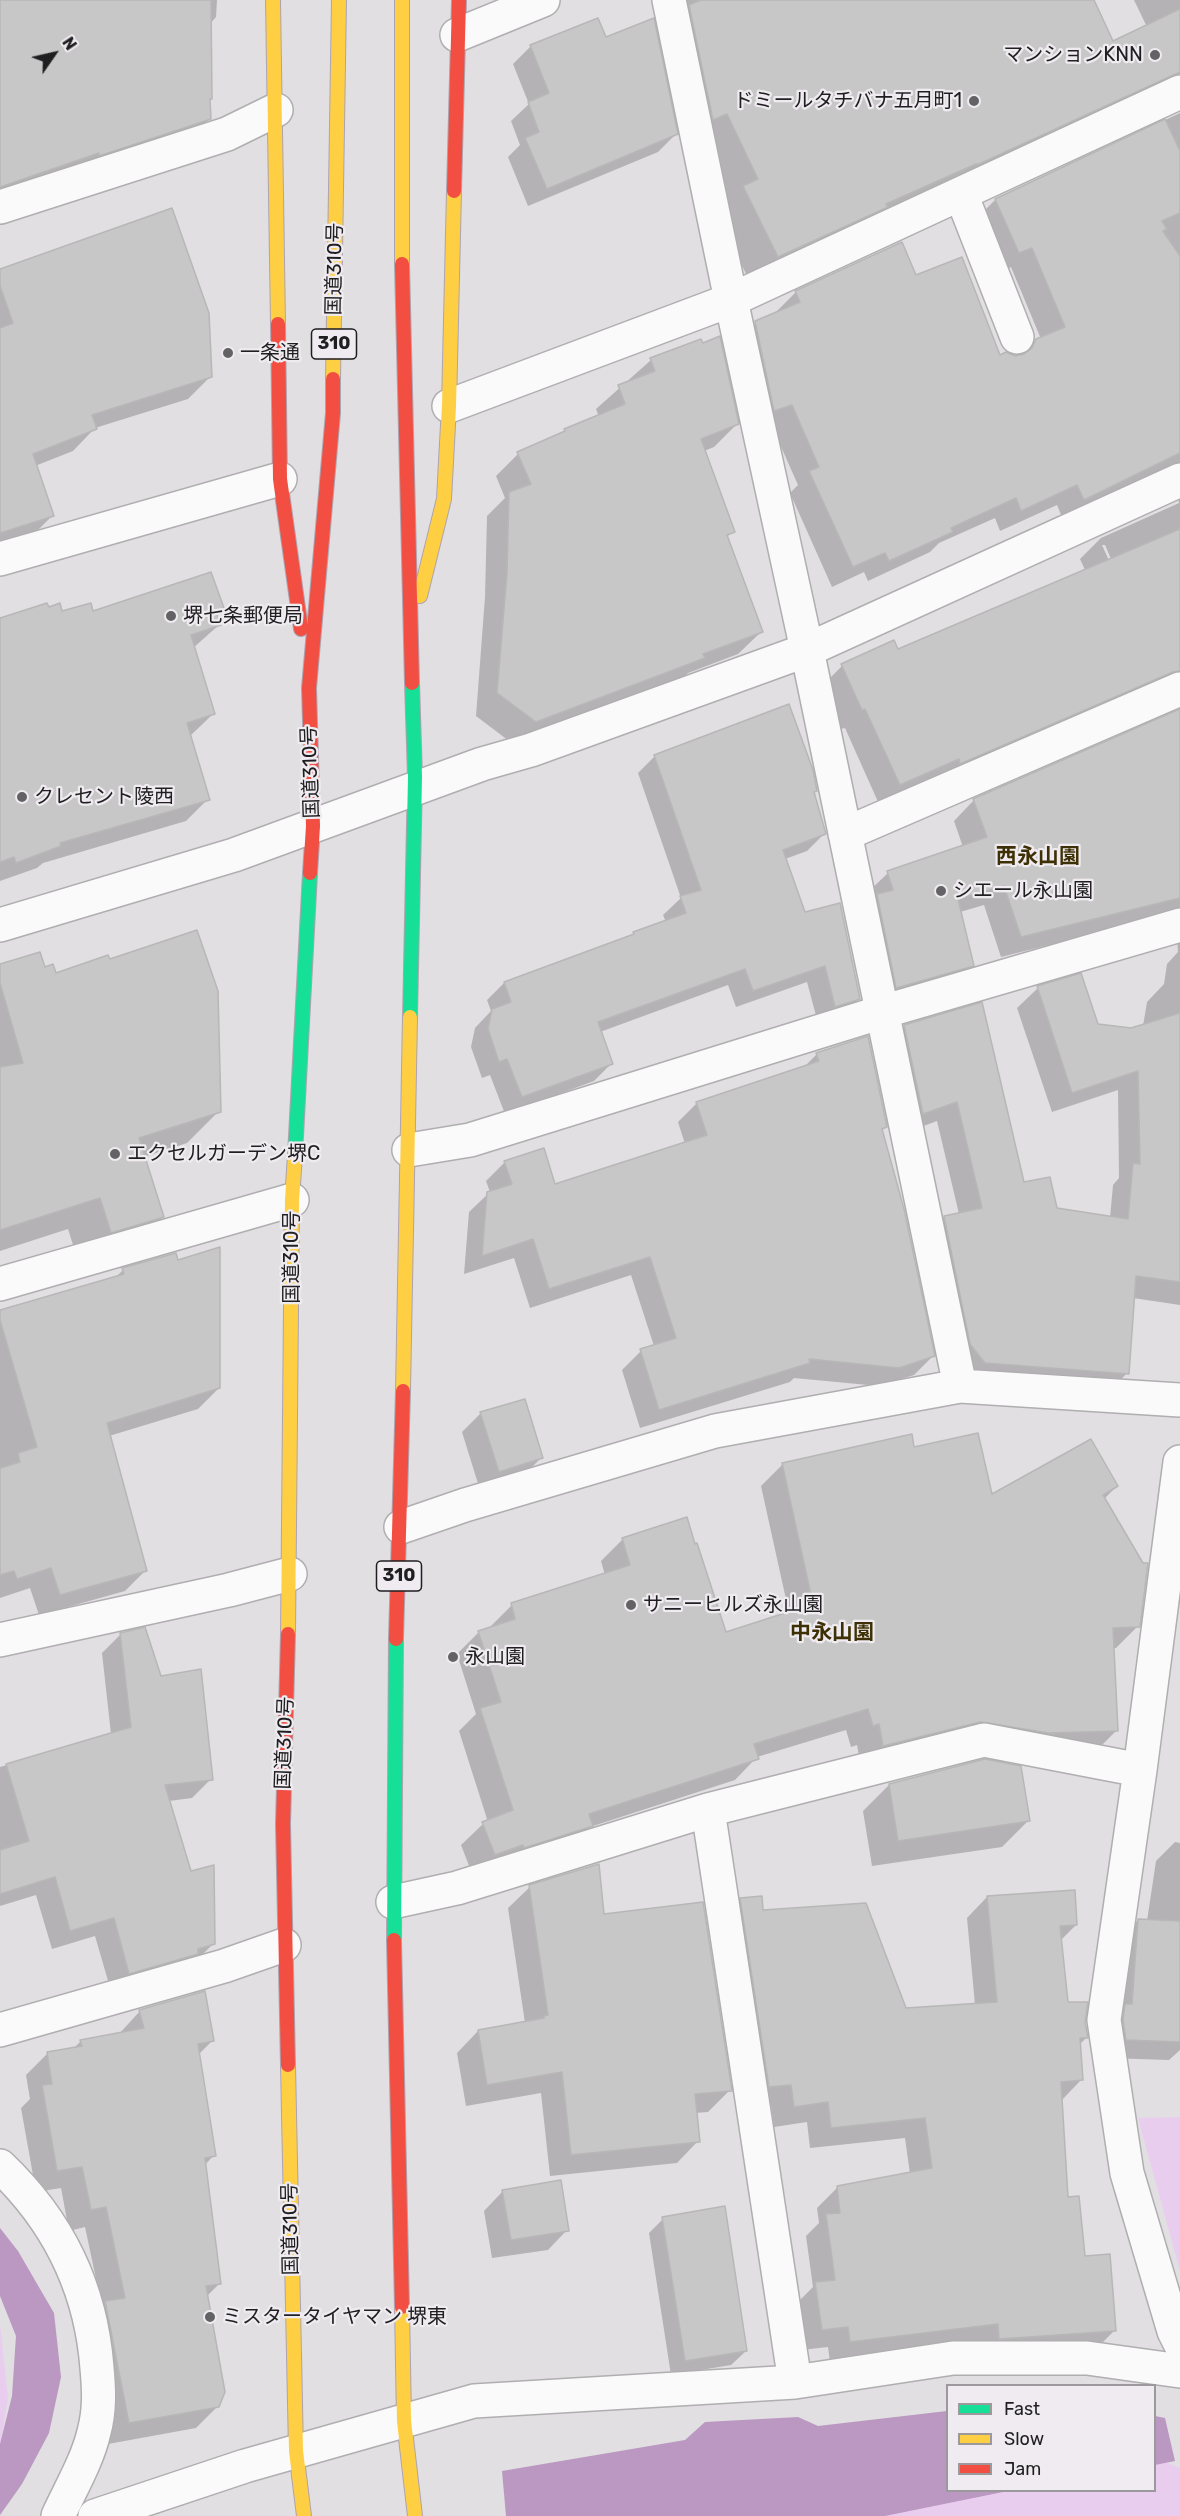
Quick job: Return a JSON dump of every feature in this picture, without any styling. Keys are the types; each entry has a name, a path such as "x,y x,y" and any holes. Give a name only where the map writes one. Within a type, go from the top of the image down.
{"highway":[{"path":"273,0 280,479 309,688"},
{"name":"国道310号","path":"304,2516 296,2451 283,1824 290,1574 292,1200 313,826 309,688 333,413 339,0"},
{"name":"310","path":"402,0 402,247 410,635 417,788 413,841 401,1527 395,1658 393,1902 404,2421 415,2516"},
{"path":"410,635 444,499 449,406 459,0"}],"street":[{"path":"457,35 543,0"},
{"path":"669,0 960,1386"},
{"path":"449,406 731,300 1180,92"},
{"path":"0,207 227,134 276,110"},
{"path":"961,194 1017,337"},
{"path":"0,559 280,479"},
{"path":"0,925 234,855 482,764 531,750 807,650 1180,480"},
{"path":"845,834 1180,689"},
{"path":"409,1150 470,1140 882,1012 1180,925"},
{"path":"0,1284 292,1200"},
{"path":"401,1527 465,1504 715,1431 960,1386 1180,1400"},
{"path":"1180,1462 1140,1770 1104,2020 1127,2173 1174,2331 1180,2343"},
{"path":"0,1640 229,1590 290,1574"},
{"path":"393,1902 457,1888 708,1810 984,1740 1140,1770"},
{"path":"708,1810 795,2382"},
{"path":"0,2030 224,1966 284,1945"},
{"path":"0,2166 31,2200 61,2242 80,2286 95,2333 99,2408 96,2425 58,2516"},
{"path":"95,2516 296,2451 474,2401 795,2382 953,2358 1087,2358 1180,2371"}],"shaded area":[{"path":"1180,2117 1180,2271 1138,2118"},
{"path":"0,2228 18,2251 54,2313 61,2377 49,2433 22,2484 0,2515 0,2444 12,2396 16,2336 0,2296"},
{"path":"0,2324 8,2398 0,2447"},
{"path":"946,2411 946,2492 1003,2492 885,2516 506,2516 502,2471 685,2440 705,2422 798,2417 818,2426"},
{"path":"1156,2416 1165,2418 1175,2461 1156,2465"},
{"path":"1165,2462 1180,2468 1180,2516 864,2516 983,2492 1156,2492 1156,2465"}],"building":[{"path":"0,0 211,0 211,119 99,156 99,153 0,187"},
{"path":"701,0 1094,0 1113,41 1180,9 1180,72 886,204 888,207 778,257 743,186 758,179 727,114 713,120 689,5"},
{"path":"598,18 606,37 654,18 678,134 547,189 525,138 539,132 528,102 549,93 530,45"},
{"path":"1165,119 1180,151 1180,213 1162,221 1167,229 1163,231 1180,256 1180,453 1084,500 1077,485 1021,511 1016,498 951,528 953,532 889,561 885,553 853,567 809,471 819,467 792,405 774,411 755,321 800,302 795,291 902,242 916,275 962,257 1000,355 1006,352 1015,356 1024,354 1032,348 1036,339 1065,327 1032,248 1019,253 995,199"},
{"path":"172,208 209,313 212,377 92,415 97,429 33,454 54,516 0,533 0,328 13,323 0,286 0,269"},
{"path":"720,336 739,424 701,439 735,532 727,535 763,632 703,654 705,658 536,722 497,693 507,573 509,492 531,484 517,452 565,431 564,429 625,404 618,385 655,371 650,358 701,339 703,343"},
{"path":"1180,529 1180,671 1173,672 960,764 959,759 900,785 865,709 862,710 841,664 894,640 898,649"},
{"path":"211,572 224,608 215,610 221,625 191,635 215,714 187,723 210,800 60,843 61,846 16,863 14,857 0,862 0,618 47,603 49,607 60,603 62,611 91,603 93,611"},
{"path":"789,704 813,770 817,791 814,792 826,834 783,850 805,912 840,903 860,999 835,1007 825,966 753,991 745,969 598,1022 613,1064 522,1097 507,1059 499,1062 488,1029 492,1009 511,1002 504,982 686,913 680,896 701,890 654,755"},
{"path":"1180,709 1180,898 1021,937 1004,886 958,899 974,966 896,988 877,894 893,890 887,871 987,837 973,799"},
{"path":"197,930 218,991 221,1112 139,1138 164,1217 111,1233 100,1198 0,1230 0,1067 23,1063 0,983 0,964 40,952 45,967 53,964 56,973 108,955 110,959"},
{"path":"1081,973 1098,1024 1131,1028 1180,1013 1180,1282 1136,1276 1129,1374 985,1363 970,1344 944,1216 982,1208 957,1102 923,1114 904,1025 982,1002 1024,1182 1050,1177 1057,1208 1128,1219 1133,1163 1140,1164 1138,1071 1072,1093 1037,986"},
{"path":"868,1036 887,1127 882,1129 904,1209 935,1356 899,1368 809,1359 810,1363 659,1410 640,1349 676,1338 650,1257 549,1289 533,1239 482,1256 487,1192 512,1184 504,1161 544,1148 555,1184 707,1135 696,1102 819,1061 816,1053"},
{"path":"220,1247 220,1388 107,1423 147,1571 60,1595 51,1568 17,1579 14,1571 0,1575 0,1468 20,1462 18,1453 37,1447 0,1320 0,1310 124,1274 122,1268 176,1253 178,1260"},
{"path":"525,1399 543,1458 499,1472 480,1412"},
{"path":"978,1433 992,1494 1091,1439 1118,1486 1103,1495 1143,1563 1148,1563 1140,1627 1113,1628 1118,1731 1049,1733 980,1722 883,1746 879,1724 873,1726 868,1709 754,1744 759,1759 589,1814 593,1826 495,1855 482,1822 513,1810 480,1708 501,1702 478,1631 515,1619 511,1603 630,1565 622,1538 687,1517 726,1632 813,1604 782,1463 912,1434 914,1447"},
{"path":"145,1627 161,1676 201,1669 213,1780 165,1785 191,1871 214,1865 215,1944 198,1949 198,1954 129,1974 114,1918 70,1931 55,1877 0,1894 0,1850 29,1841 6,1764 131,1727 120,1633"},
{"path":"985,1759 1021,1766 1030,1821 898,1841 889,1784"},
{"path":"599,1864 604,1914 703,1902 732,2091 695,2094 700,2142 571,2155 562,2072 487,2085 478,2030 544,2018 548,2015 529,1885"},
{"path":"1075,1890 1077,1925 1060,1926 1068,2002 1088,2002 1085,2022 1088,2038 1080,2038 1083,2080 1061,2082 1068,2197 1079,2196 1085,2256 1110,2254 1116,2331 999,2339 998,2324 850,2342 848,2327 822,2330 815,2282 835,2280 826,2214 840,2213 837,2186 932,2168 925,2118 831,2128 828,2102 794,2107 791,2085 769,2087 740,1898 762,1896 763,1910 866,1903 906,2008 997,2002 987,1896"},
{"path":"1138,1919 1180,1921 1180,2042 1126,2040 1123,2020 1125,2004 1132,2004"},
{"path":"205,1991 214,2041 198,2044 216,2156 205,2158 221,2284 206,2286 225,2392 219,2407 129,2423 105,2301 125,2298 106,2207 91,2210 82,2167 57,2171 42,2085 52,2084 47,2052 82,2046 80,2040 144,2028 139,2010"},
{"path":"561,2180 569,2231 511,2240 502,2190"},
{"path":"725,2206 747,2351 685,2361 662,2217"}],"traffic: fast":[{"path":"410,1017 415,777 412,683"},
{"path":"295,1155 310,873"},
{"path":"394,1940 396,1639"}],"traffic: slow":[{"path":"273,0 278,324"},
{"path":"333,379 339,0"},
{"path":"402,0 402,264"},
{"path":"420,596 444,499 449,406 454,191"},
{"path":"403,1391 410,1017"},
{"path":"288,1634 292,1200 295,1155"},
{"path":"288,2065 296,2451 304,2516"},
{"path":"402,2307 404,2421 415,2516"}],"traffic: jam":[{"path":"454,191 459,0"},
{"path":"402,264 412,683"},
{"path":"278,324 280,479 301,629"},
{"path":"310,873 313,826 309,688 333,413 333,379"},
{"path":"396,1639 403,1391"},
{"path":"288,1634 283,1824 288,2065"},
{"path":"394,1940 402,2307"}],"place":[{"name":"マンションKNN","path":"1155,55"},
{"name":"ドミールタチバナ五月町1","path":"974,101"},
{"name":"一条通","path":"228,353"},
{"name":"堺七条郵便局","path":"171,616"},
{"name":"クレセント陵西","path":"22,797"},
{"name":"シエール永山園","path":"941,891"},
{"name":"エクセルガーデン堺C","path":"115,1154"},
{"name":"サニーヒルズ永山園","path":"631,1605"},
{"name":"永山園","path":"453,1657"},
{"name":"ミスタータイヤマン 堺東","path":"210,2317"}],"district":[{"name":"西永山園","path":"1038,857"},
{"name":"中永山園","path":"832,1633"}]}
